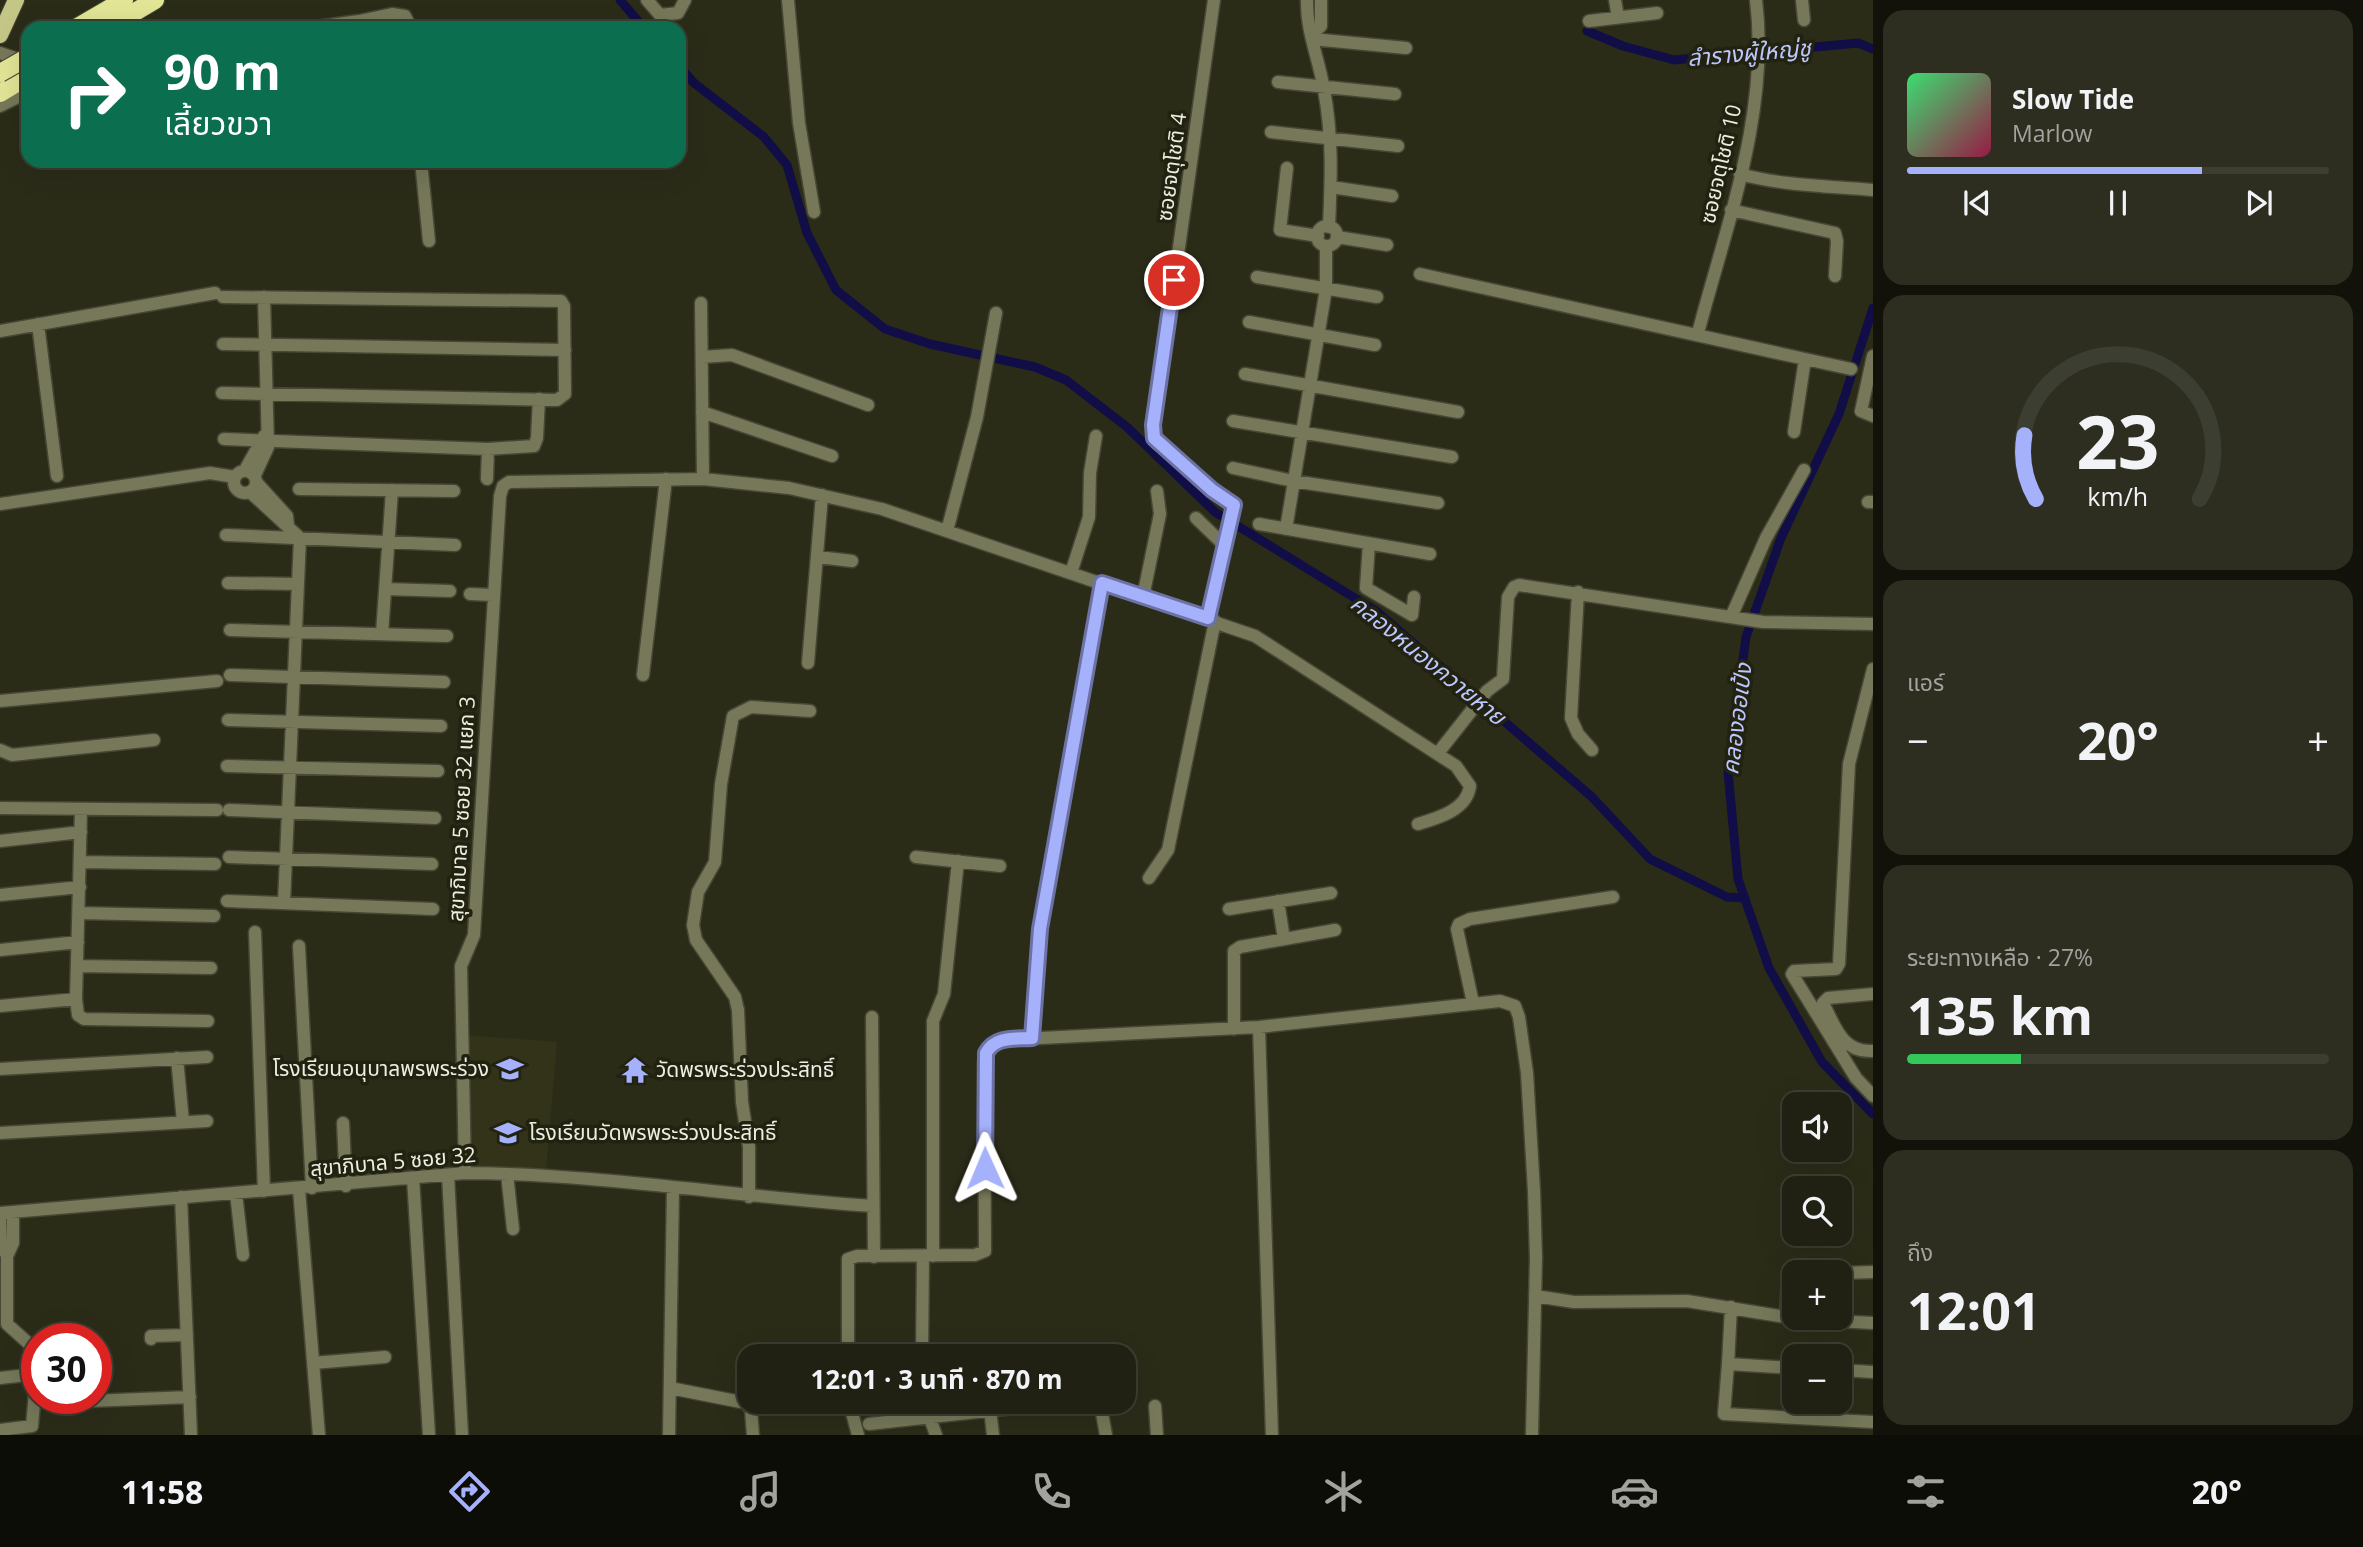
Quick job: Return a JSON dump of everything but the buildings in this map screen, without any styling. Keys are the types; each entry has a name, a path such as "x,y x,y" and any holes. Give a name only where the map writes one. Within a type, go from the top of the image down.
{"highway":[{"path":"88,21 124,0"},
{"path":"120,21 155,0"},
{"path":"0,73 21,61"},
{"path":"0,93 21,80"}],"main road":[{"path":"0,35 16,0"}],"street":[{"path":"647,0 660,15 668,16 678,13 685,0"},
{"path":"788,0 801,135 814,212"},
{"name":"ซอยจตุโชติ 4","path":"1214,0 1153,431 1157,443 1234,505 1225,546"},
{"path":"1286,529 1326,289 1331,187 1332,139 1324,87 1312,37 1306,26 1307,0"},
{"path":"1312,37 1321,26 1321,0"},
{"path":"1615,0 1618,17"},
{"name":"ซอยจตุโชติ 10","path":"1698,333 1740,174 1760,74 1756,0"},
{"path":"1802,0 1804,20"},
{"path":"1589,21 1657,13"},
{"path":"372,21 392,14 405,16 408,21"},
{"path":"1312,37 1406,48"},
{"path":"0,53 21,60"},
{"path":"1278,82 1395,94"},
{"path":"0,106 21,96"},
{"path":"1271,132 1398,146"},
{"path":"422,168 429,241"},
{"path":"1287,168 1280,230 1387,245"},
{"path":"1740,174 1779,184 1798,182 1873,190"},
{"path":"1331,187 1392,196"},
{"path":"1731,210 1835,233 1838,241 1835,276"},
{"path":"1420,274 1698,333 1851,369"},
{"path":"1257,277 1377,298"},
{"path":"0,331 219,295 556,300 564,306 565,394 558,400 222,393"},
{"path":"248,479 265,438 264,297"},
{"path":"701,303 704,479"},
{"path":"947,531 977,417 996,313"},
{"path":"1249,322 1375,345"},
{"path":"38,324 57,476"},
{"path":"223,344 565,350"},
{"path":"702,357 732,355 868,405"},
{"path":"1794,432 1805,359"},
{"path":"1872,363 1861,411 1873,416"},
{"path":"1245,374 1458,412"},
{"path":"224,439 265,438 488,449 534,446 537,438 539,399"},
{"path":"702,412 832,456"},
{"path":"1233,421 1452,457"},
{"path":"1072,573 1089,517 1090,473 1096,436"},
{"path":"487,479 488,449"},
{"path":"1233,468 1293,481 1438,503"},
{"path":"1734,618 1766,538 1804,470"},
{"path":"0,504 210,473 248,479 300,538 284,904"},
{"name":"สุขาภิบาล 5 ซอย 32 แยก 3","path":"465,1174 461,970 474,935 493,595 503,486 509,482 557,479 666,480"},
{"path":"643,675 666,480 704,479 822,495 882,509 1255,636 1438,753 1465,775 1470,786 1469,793 1453,809 1418,824"},
{"path":"299,489 454,491"},
{"path":"382,634 392,490"},
{"path":"1143,597 1160,514 1157,491"},
{"path":"808,663 822,495"},
{"path":"1149,878 1168,850 1225,546 1196,518"},
{"path":"1259,524 1430,554"},
{"path":"226,535 455,545"},
{"path":"1369,544 1366,588 1412,615 1414,597"},
{"path":"818,557 852,561"},
{"path":"228,583 298,584"},
{"path":"1032,1038 1040,929 1102,583"},
{"path":"1438,753 1487,691 1503,678 1508,597 1514,587 1528,585 1578,592 1763,622 1873,624"},
{"path":"385,589 450,591"},
{"path":"1578,592 1572,718 1578,734 1592,750"},
{"path":"470,594 493,595"},
{"path":"230,630 447,636"},
{"path":"1873,669 1849,764 1839,964 1836,969 1794,971 1792,974 1856,1078 1873,1096"},
{"path":"230,675 444,682"},
{"path":"0,701 217,681"},
{"path":"749,1197 750,1147 743,1102 738,1010 735,997 696,940 694,914 698,892 715,862 722,784 733,716 751,707 810,711"},
{"path":"228,720 441,726"},
{"path":"0,750 12,755 155,740"},
{"path":"227,766 438,771"},
{"path":"0,808 223,810 435,818"},
{"path":"81,809 76,999 78,1016 84,1019 208,1021"},
{"path":"0,841 81,832"},
{"path":"229,857 432,864"},
{"path":"916,857 1000,866"},
{"path":"80,862 215,864"},
{"path":"923,1344 928,1256 933,1021 944,994 958,862"},
{"path":"0,895 80,887"},
{"path":"1229,909 1331,893"},
{"path":"1473,1003 1458,924 1470,919 1613,897"},
{"path":"227,901 433,909"},
{"path":"1278,901 1284,939"},
{"path":"79,913 214,916"},
{"path":"1234,1029 1234,951 1240,947 1335,930"},
{"path":"255,932 264,1192"},
{"path":"0,950 78,942"},
{"path":"299,946 305,1189 319,1435"},
{"path":"77,966 211,968"},
{"path":"1873,994 1828,998 1823,1003 1843,1041 1852,1049 1873,1051"},
{"path":"0,1006 76,999"},
{"path":"848,1344 847,1265 852,1257 979,1255 985,1251 986,1053 993,1043 1032,1038 1234,1029 1473,1003 1507,1002 1515,1006 1519,1017 1531,1130 1535,1296 1532,1435"},
{"path":"872,1017 874,1256"},
{"path":"1259,1027 1272,1435"},
{"path":"0,1069 207,1057"},
{"path":"177,1058 183,1122"},
{"path":"0,1133 207,1121"},
{"path":"343,1123 346,1186"},
{"path":"448,1174 462,1435"},
{"name":"สุขาภิบาล 5 ซอย 32","path":"7,1212 346,1186 448,1174 507,1174 873,1206"},
{"path":"507,1174 513,1229"},
{"path":"413,1178 429,1435"},
{"path":"669,1435 673,1188"},
{"path":"236,1193 243,1255"},
{"path":"181,1197 191,1435"},
{"path":"7,1212 13,1244 7,1256 4,1324 21,1338"},
{"path":"1852,1273 1873,1272"},
{"path":"1535,1296 1574,1302 1675,1300 1782,1316"},
{"path":"1731,1307 1724,1414 1873,1422"},
{"path":"1852,1322 1873,1323"},
{"path":"151,1339 151,1336 187,1335"},
{"path":"313,1363 385,1357"},
{"path":"1728,1364 1782,1367"},
{"path":"1852,1371 1873,1372"},
{"path":"0,1378 21,1375"},
{"path":"670,1388 746,1403 751,1410 753,1435"},
{"path":"112,1400 190,1397"},
{"path":"1155,1406 1157,1435"},
{"path":"0,1430 32,1426 33,1414"},
{"path":"852,1414 858,1435"},
{"path":"869,1424 945,1414"},
{"path":"991,1414 993,1435"},
{"path":"1102,1414 1106,1435"},
{"path":"927,1416 936,1435"}],"shaded area":[{"path":"466,1035 557,1042 546,1170 468,1169"}],"waterway":[{"name":"คลองหนองควายหาย","path":"620,0 638,21"},
{"name":"ลำรางผู้ใหญ่ชู","path":"1587,31 1623,46 1674,60 1858,43 1873,49"},
{"name":"คลองหนองควายหาย","path":"686,74 764,137 787,165 807,233 836,290 885,329 930,344 1035,367 1066,380 1127,427 1215,512 1376,611 1592,797 1650,859 1727,897 1745,898"},
{"name":"คลองออเป้ง","path":"1873,308 1839,414 1781,538 1746,637 1728,772 1738,879 1769,968 1822,1062 1873,1114"}],"place":[{"name":"โรงเรียนอนุบาลพรพระร่วง","path":"510,1069"},
{"name":"วัดพรพระร่วงประสิทธิ์","path":"635,1070"},
{"name":"โรงเรียนวัดพรพระร่วงประสิทธิ์","path":"508,1133"}],"route":[{"path":"985,1168 984,1063 986,1053 993,1043 1032,1038 1040,929 1102,583 1208,618 1234,505 1212,490 1154,438 1153,425 1174,280"}]}
